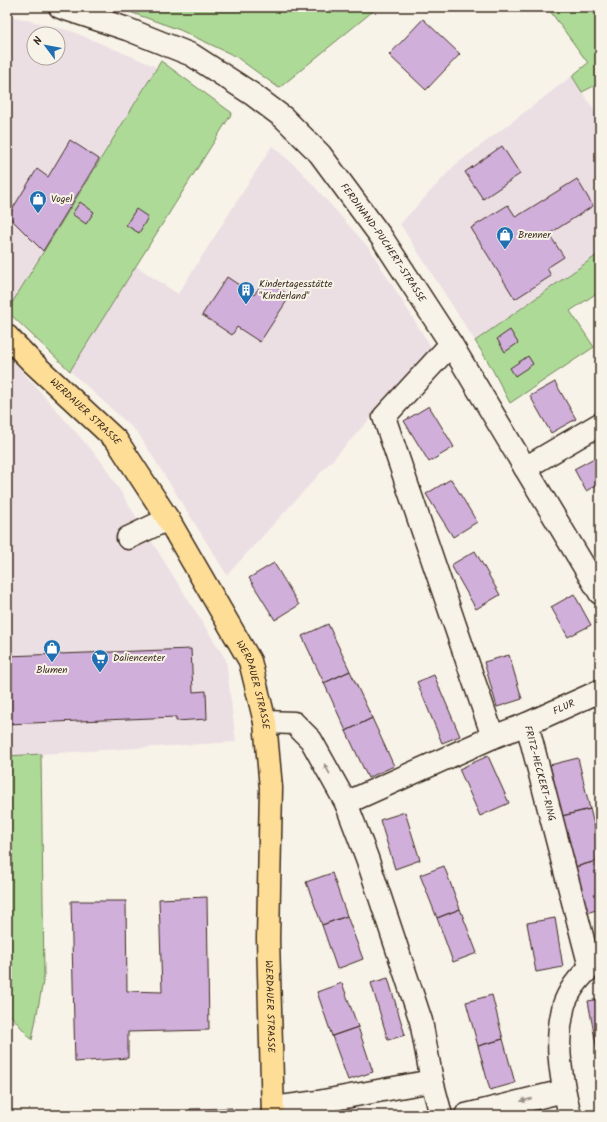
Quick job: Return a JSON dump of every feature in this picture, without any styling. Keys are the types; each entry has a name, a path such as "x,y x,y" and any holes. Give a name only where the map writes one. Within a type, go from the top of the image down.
{"main road":[{"name":"WERDAUER STRASSE","path":"7,336 31,361 117,441 168,519 250,661 265,722 271,788 268,939 273,1112"}],"street":[{"name":"FERDINAND-PUCHERT-STRASSE","path":"60,7 127,29 192,55 252,94 284,118 320,154 382,238 450,344 600,593"},
{"path":"450,344 384,417 493,737"},
{"path":"525,468 600,424"},
{"path":"128,538 168,519"},
{"name":"FLUR","path":"527,724 600,691"},
{"path":"265,722 294,723 311,740 346,803 367,858 421,1021 432,1081 441,1115"},
{"name":"FRITZ-HECKERT-RING","path":"346,803 493,737 527,724 595,963 574,986 564,1003 559,1026 560,1060 564,1091 570,1115"},
{"path":"273,1112 320,1108 432,1081"},
{"path":"466,1115 564,1091"}],"shaded area":[{"path":"7,15 51,26 26,26 26,66 66,66 66,30 157,67 7,311"},
{"path":"572,76 600,119 600,253 475,341 400,224 455,165"},
{"path":"272,146 298,168 369,248 433,350 227,575 138,433 70,371 136,266 178,294"},
{"path":"7,354 102,462 226,660 236,742 7,756"}],"green space":[{"path":"116,7 378,7 279,88 235,56 180,30"},
{"path":"545,7 600,7 600,83 582,92 572,76 588,63 550,11"},
{"path":"161,61 232,113 70,371 7,311"},
{"path":"600,253 600,291 570,311 594,347 510,403 490,365 475,341"},
{"path":"41,754 44,976 32,1040 7,1011 7,756"}],"building":[{"path":"423,19 460,54 426,90 389,55"},
{"path":"70,140 99,159 43,251 8,216 37,169 48,177"},
{"path":"502,146 520,174 483,199 465,172"},
{"path":"577,179 593,206 549,234 564,257 547,268 551,276 515,299 471,228 508,205 516,217"},
{"path":"80,202 94,212 86,224 72,214"},
{"path":"136,209 148,217 139,233 126,225"},
{"name":"Kindertagesstätte \"Kinderland\"","path":"227,277 254,295 265,279 290,296 260,342 237,327 232,335 202,315"},
{"path":"510,330 518,343 505,352 497,339"},
{"path":"528,356 533,364 515,376 510,368"},
{"path":"555,382 576,419 551,433 530,396"},
{"path":"429,406 454,447 429,462 404,421"},
{"path":"598,456 600,460 600,483 586,491 574,469"},
{"path":"451,479 477,522 453,537 426,494"},
{"path":"475,551 500,595 476,609 451,565"},
{"path":"274,563 299,605 275,620 249,578"},
{"path":"574,594 591,625 568,637 551,607"},
{"path":"328,624 350,671 324,683 302,636"},
{"name":"Daliencenter","path":"191,649 193,692 206,691 207,719 176,721 176,717 7,724 7,656"},
{"path":"509,655 522,699 497,707 484,662"},
{"path":"350,671 372,718 346,731 324,683"},
{"path":"434,675 460,736 442,743 417,682"},
{"path":"372,718 394,766 368,778 346,731"},
{"path":"488,756 509,803 480,816 459,769"},
{"path":"578,758 590,809 562,816 550,765"},
{"path":"590,809 600,848 600,860 575,867 562,816"},
{"path":"405,812 420,860 395,869 380,820"},
{"path":"600,860 600,909 586,913 575,867"},
{"path":"444,866 460,909 437,918 420,875"},
{"path":"332,873 347,916 322,925 306,882"},
{"path":"207,897 209,1030 128,1032 128,1058 75,1062 71,901 126,901 127,991 162,992 159,899"},
{"path":"460,909 477,953 453,962 437,918"},
{"path":"347,916 363,959 337,969 322,925"},
{"path":"555,918 563,967 536,972 527,923"},
{"path":"388,978 405,1035 388,1040 371,983"},
{"path":"342,983 358,1027 332,1036 317,992"},
{"path":"492,995 503,1039 478,1046 466,1002"},
{"path":"600,999 600,1066 588,1001"},
{"path":"358,1027 373,1072 348,1080 332,1036"},
{"path":"503,1039 515,1083 490,1090 478,1046"},
{"path":"232,1108 232,1115 191,1115 190,1109"}],"place":[{"name":"Vogel","path":"38,214"},
{"name":"Brenner","path":"505,250"},
{"name":"Kindertagesstätte \"Kinderland\"","path":"246,305"},
{"name":"Blumen","path":"52,663"},
{"name":"Daliencenter","path":"100,673"}]}
